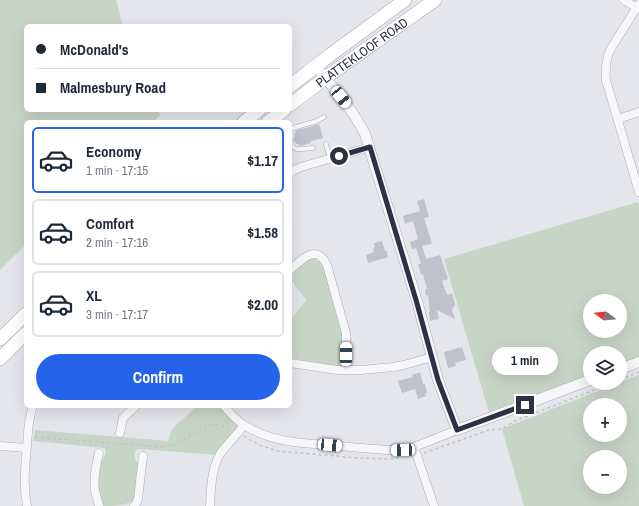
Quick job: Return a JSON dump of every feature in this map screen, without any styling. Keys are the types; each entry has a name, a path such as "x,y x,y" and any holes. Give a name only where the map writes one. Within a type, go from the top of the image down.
{"main road":[{"name":"PLATTEKLOOF ROAD","path":"292,84 405,0"},
{"name":"PLATTEKLOOF ROAD","path":"292,103 325,78 435,0"},
{"path":"246,120 256,112"},
{"path":"271,120 281,112"},
{"path":"0,339 24,316"},
{"path":"0,358 24,335"}],"street":[{"path":"624,0 638,6 610,50 606,62 605,74 639,192"},
{"path":"316,66 347,104 359,121 365,134 414,293 438,380 457,430"},
{"path":"618,120 639,112"},
{"path":"292,172 330,158 370,147"},
{"path":"292,268 309,254 316,254 324,259 346,333 346,370"},
{"path":"292,363 337,370 362,370 404,365 432,357"},
{"path":"627,366 639,362"},
{"path":"226,408 244,425 268,437 291,442 403,450 583,383"},
{"path":"27,506 24,482 30,417 32,408"},
{"path":"120,433 123,418 134,408"},
{"path":"210,506 212,476 217,461 224,449 244,425"},
{"path":"0,446 27,448"},
{"path":"414,447 434,506"},
{"path":"99,453 96,462 95,491 99,506"},
{"path":"134,506 138,499 143,456"}],"lane":[{"path":"292,129 317,121 324,117"},
{"path":"326,144 330,158"},
{"path":"292,145 293,148 300,149 312,148"}],"path":[{"path":"627,377 639,372"},
{"path":"422,453 489,430 502,429 514,421 594,390"},
{"path":"28,436 162,447 174,445 211,425 235,428"},
{"path":"244,436 263,447 278,451 381,459 404,457"}],"green space":[{"path":"0,0 116,0 122,24 24,24 24,112 159,112 160,115 155,120 24,120 24,246 0,270"},
{"path":"638,202 639,358 627,362 627,346 583,346 583,377 564,385 562,388 490,416 444,259"},
{"path":"309,258 315,258 323,262 343,332 343,361 338,366 292,358 292,318 306,300 292,281 293,272"},
{"path":"639,375 639,506 524,506 502,429 600,390 627,390 627,379"},
{"path":"195,408 221,408 239,428 218,455 138,449 135,454 136,461 139,464 135,498 129,503 112,506 104,506 100,496 100,465 106,453 105,448 33,441 35,430 168,441 172,429"}],"building":[{"path":"319,124 323,138 299,146 299,144 296,144 293,138 295,138 295,131"},
{"path":"424,199 429,217 424,218 432,244 422,246 426,259 440,255 448,279 442,281 447,295 452,293 455,304 452,310 455,319 437,310 439,319 430,321 428,295 426,296 425,290 427,289 423,274 421,275 418,264 421,264 416,248 412,249 410,242 418,239 413,221 405,224 403,216 420,211 417,201"},
{"path":"382,241 388,257 368,263 366,255 374,252 374,243"},
{"path":"462,347 466,360 455,363 456,366 448,368 444,352"},
{"path":"420,372 423,384 425,384 427,393 425,393 426,396 418,399 415,389 402,393 398,381 413,377 412,375"}],"route":[{"path":"339,156 370,147 416,300 438,380 457,430 525,405"}]}
